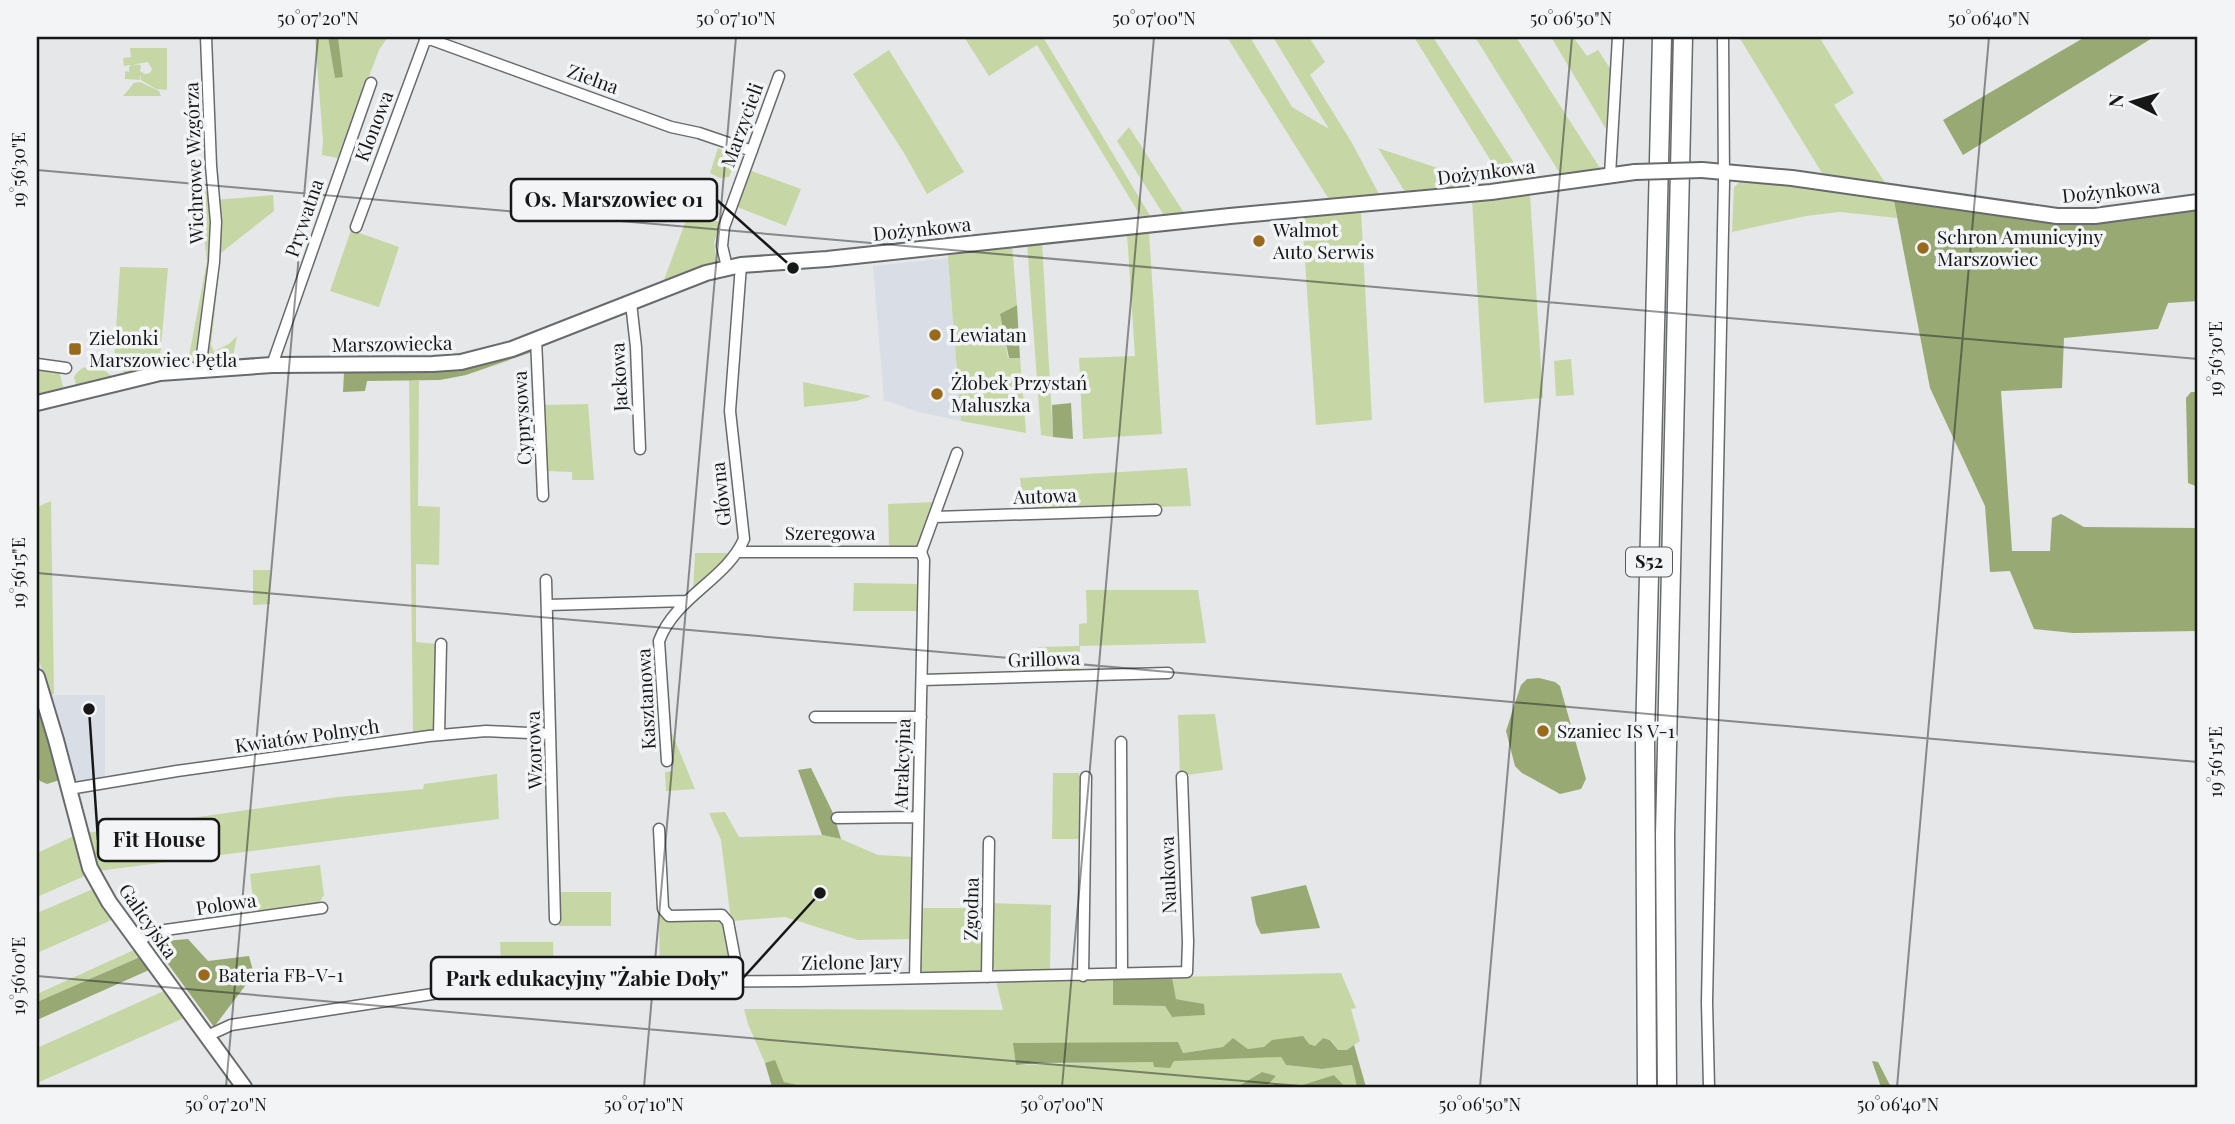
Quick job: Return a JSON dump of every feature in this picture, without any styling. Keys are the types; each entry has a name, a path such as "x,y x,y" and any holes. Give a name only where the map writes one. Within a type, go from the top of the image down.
{"highway":[{"name":"S52","path":"1647,1087 1645,740 1662,37"},
{"name":"S52","path":"1667,1087 1665,821 1683,37"}],"street":[{"name":"Wichrowe Wzgórza","path":"200,370 214,262 216,222 206,37"},
{"name":"Zielna","path":"425,37 671,127 699,133 752,151"},
{"name":"Klonowa","path":"356,227 425,37"},
{"path":"1609,175 1618,37"},
{"path":"1709,1087 1708,989 1724,170 1723,37"},
{"name":"Marzycieli","path":"734,266 722,246 724,227 779,76"},
{"name":"Prywatna","path":"272,365 370,83"},
{"name":"Dożynkowa","path":"776,262 827,259 1234,215 1491,192 1635,172 1724,170 2057,216 2095,216 2198,202"},
{"name":"Marszowiecka","path":"37,403 160,373 272,365 461,362 512,349 663,289 734,266 776,262"},
{"name":"Główna","path":"686,601 738,552 744,539 730,411 734,266"},
{"name":"Jackowa","path":"631,303 636,347 640,449"},
{"name":"Cyprysowa","path":"536,339 543,496"},
{"path":"37,364 66,368"},
{"path":"921,552 957,453"},
{"name":"Autowa","path":"935,517 1156,510"},
{"name":"Szeregowa","path":"738,552 921,552"},
{"name":"Atrakcyjna","path":"915,978 924,560 921,552"},
{"name":"Wzorowa","path":"546,580 555,919"},
{"path":"548,605 686,601"},
{"name":"Kasztanowa","path":"667,761 659,641 666,624 686,601"},
{"path":"439,735 440,644"},
{"name":"Grillowa","path":"922,680 1168,673"},
{"name":"Galicyjska","path":"37,677 90,868 109,902 244,1087"},
{"path":"815,717 921,717"},
{"name":"Kwiatów Polnych","path":"69,789 177,771 439,735 486,731 550,734"},
{"path":"1121,742 1122,973"},
{"path":"1083,976 1086,777"},
{"name":"Naukowa","path":"1182,777 1187,972"},
{"path":"837,818 918,817"},
{"path":"659,828 663,909 669,916 722,915 729,922 738,979"},
{"name":"Zgodna","path":"988,977 989,842"},
{"name":"Polowa","path":"138,943 151,932 322,908"},
{"name":"Zielone Jary","path":"207,1036 231,1025 478,987 738,979 775,981 1187,972"}],"shaded area":[{"path":"948,258 961,421 919,412 884,400 873,266"},
{"path":"51,695 105,695 105,781 72,786"}],"green space":[{"path":"315,37 328,37 335,78 343,76 338,37 388,37 379,50 338,158 322,155"},
{"path":"328,37 338,37 343,77 335,78"},
{"path":"964,37 1043,37 1152,219 1143,220 1037,45 989,76"},
{"path":"1227,37 1250,37 1292,107 1329,129 1273,37 1309,37 1325,62 1310,75 1352,143 1380,196 1330,201"},
{"path":"1414,37 1433,37 1525,180 1504,182"},
{"path":"1475,37 1516,37 1600,168 1561,175"},
{"path":"1551,37 1573,37 1587,56 1598,50 1611,70 1606,129"},
{"path":"1739,37 1819,37 1854,93 1834,105 1886,184 1822,173"},
{"path":"2085,37 2154,37 1963,155 1943,120"},
{"path":"130,48 167,48 167,90 156,89 141,80 141,74 140,80 125,79 125,71 129,72 131,65 124,66 123,58 131,57","holes":["148,62 152,69 145,74 140,71 141,65 134,64"]},
{"path":"889,50 964,172 927,194 853,74"},
{"path":"140,82 159,91 161,96 123,96 134,83"},
{"path":"1129,127 1186,216 1165,217 1117,141"},
{"path":"718,148 734,157 735,164 729,177 720,178 710,173"},
{"path":"1378,148 1485,184 1407,195"},
{"path":"749,170 801,189 786,226 737,207"},
{"path":"1740,182 1779,184 1894,201 1897,218 1840,212 1806,216 1732,232 1734,187"},
{"path":"205,191 209,191 212,238 194,364 126,374 114,362 120,267 168,268 160,358 189,356 207,261 203,228 207,222"},
{"path":"1530,194 1543,398 1484,403 1472,199"},
{"path":"273,195 274,211 217,256 219,271 211,345 214,351 229,344 237,336 232,361 203,362 216,200"},
{"path":"1894,201 2054,223 2090,222 2198,209 2198,301 2168,303 2158,329 2064,338 2062,388 2001,391 2012,551 2050,551 2052,518 2061,514 2084,527 2198,528 2198,631 2073,633 2034,629 2010,571 1990,572 1985,506 1930,388"},
{"path":"1361,210 1372,420 1316,425 1302,216"},
{"path":"689,212 720,222 714,243 717,262 664,280"},
{"path":"351,230 399,247 379,307 330,291"},
{"path":"1149,232 1162,434 1083,439 1079,358 1135,356 1127,234"},
{"path":"1042,241 1053,437 1041,435 1027,243"},
{"path":"1012,244 1017,305 1000,314 1008,358 1020,358 1026,433 961,421 948,258 949,251"},
{"path":"1017,305 1020,358 1009,358 1000,314"},
{"path":"529,348 532,352 466,375 440,380 367,381 365,391 343,392 344,372 438,371 465,368"},
{"path":"1571,359 1574,395 1556,396 1554,361"},
{"path":"97,365 112,376 76,385 74,377 78,371"},
{"path":"37,368 53,369 60,374 63,387 61,390 37,396"},
{"path":"409,380 419,381 418,506 440,507 439,565 416,564 416,642 437,644 436,733 413,735"},
{"path":"803,382 871,396 857,401 804,407"},
{"path":"2191,392 2198,392 2198,487 2188,483 2186,398"},
{"path":"1071,403 1073,439 1053,437 1052,405"},
{"path":"588,404 594,480 572,480 572,472 546,471 543,405"},
{"path":"1187,468 1191,506 1024,511 1020,478"},
{"path":"51,501 54,694 51,695 37,655 37,507"},
{"path":"936,502 920,547 889,546 888,504"},
{"path":"695,553 733,553 693,590"},
{"path":"253,570 270,570 270,604 253,605"},
{"path":"854,583 921,584 921,611 853,611"},
{"path":"1086,590 1198,590 1206,643 1080,646 1079,673 1039,675 1038,647 1079,646 1079,624 1087,623"},
{"path":"1539,678 1560,686 1586,779 1581,789 1560,794 1522,773 1515,766 1506,731 1521,685 1527,679"},
{"path":"37,695 60,780 47,784 40,781 37,775"},
{"path":"1215,714 1223,770 1180,776 1178,715"},
{"path":"672,733 695,789 666,791 665,772 673,771"},
{"path":"811,768 834,815 841,839 822,835 798,770"},
{"path":"1053,773 1079,773 1082,785 1082,839 1052,839"},
{"path":"497,774 499,819 98,871 86,833 338,797 423,789 424,784"},
{"path":"725,812 739,837 822,835 841,839 878,855 914,857 911,939 858,940 785,917 731,921 721,840 709,813"},
{"path":"74,836 87,875 37,897 37,853"},
{"path":"320,865 324,895 316,907 255,915 250,874"},
{"path":"1306,885 1320,928 1261,934 1256,924 1251,897"},
{"path":"93,889 114,919 37,953 37,913"},
{"path":"559,892 611,892 611,926 559,926"},
{"path":"991,903 1051,905 1050,971 995,971 992,963"},
{"path":"920,908 984,908 981,974 918,974"},
{"path":"659,913 675,919 711,919 727,925 734,975 730,978 660,979"},
{"path":"188,939 208,961 249,956 254,974 214,1027 152,942"},
{"path":"500,942 553,942 554,981 502,984"},
{"path":"134,950 140,957 37,1002 37,994"},
{"path":"140,957 149,970 37,1020 37,1002"},
{"path":"1341,973 1356,1008 1351,1009 1360,1041 1347,1050 1338,1050 1331,1040 1323,1038 1315,1046 1309,1044 1248,1049 1233,1038 1223,1047 1182,1053 1178,1042 1016,1065 1281,1057 1286,1065 1322,1069 1352,1065 1357,1087 1345,1087 1334,1075 1296,1087 1266,1087 1276,1076 1262,1072 1237,1087 798,1087 784,1082 775,1061 765,1063 744,1009 1003,1010 996,981 1113,978 1114,1005 1165,1006 1172,1017 1204,1015 1204,1004 1176,999 1172,977"},
{"path":"1172,977 1176,999 1204,1004 1205,1015 1172,1017 1165,1006 1113,1005 1113,978"},
{"path":"166,990 186,1017 37,1083 37,1048"},
{"path":"1303,1036 1309,1044 1315,1046 1323,1038 1330,1040 1338,1050 1347,1050 1354,1045 1366,1087 1357,1087 1352,1065 1322,1069 1286,1065 1281,1057 1174,1061 1170,1068 1154,1067 1153,1062 1016,1065 1013,1043 1178,1042 1183,1053 1223,1047 1233,1038 1248,1049 1264,1047 1272,1040"},
{"path":"775,1060 784,1082 798,1087 772,1087 765,1063"},
{"path":"1872,1061 1878,1062 1891,1087 1881,1087"},
{"path":"1262,1072 1276,1076 1266,1087 1237,1087"},
{"path":"1334,1075 1345,1087 1296,1087"}],"place":[{"name":"Walmot Auto Serwis","path":"1259,241"},
{"name":"Schron Amunicyjny Marszowiec","path":"1923,248"},
{"name":"Os. Marszowiec 01","path":"793,268"},
{"name":"Lewiatan","path":"935,335"},
{"name":"Zielonki Marszowiec Pętla","path":"75,349"},
{"name":"Żłobek Przystań Maluszka","path":"937,394"},
{"name":"Fit House","path":"89,709"},
{"name":"Szaniec IS V-1","path":"1543,731"},
{"name":"Park edukacyjny \"Żabie Doły\"","path":"820,893"},
{"name":"Bateria FB-V-1","path":"204,975"}]}
